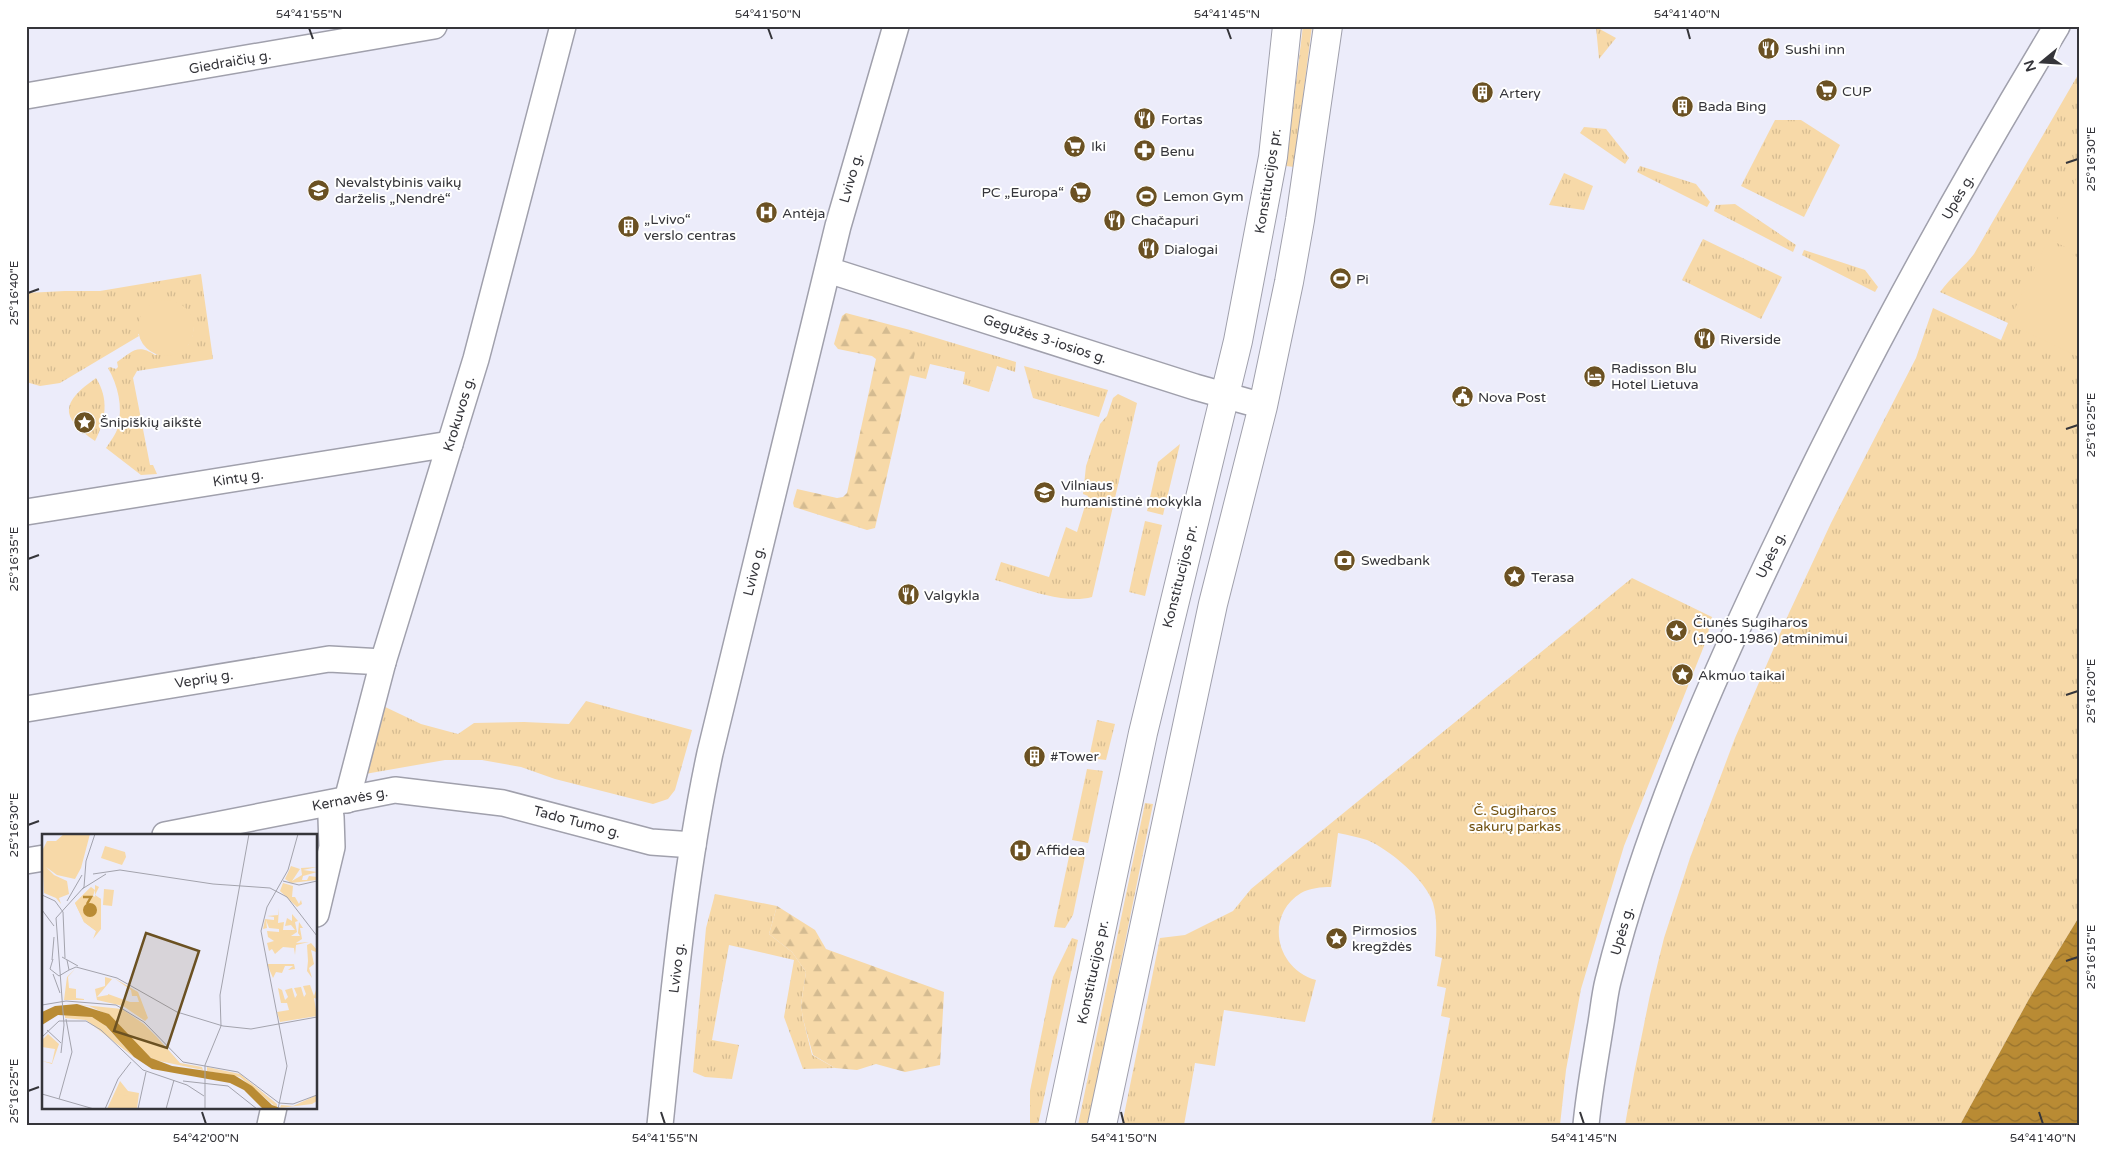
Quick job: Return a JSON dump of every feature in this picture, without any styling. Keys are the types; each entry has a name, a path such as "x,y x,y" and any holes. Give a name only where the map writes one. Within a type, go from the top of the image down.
{"main road":[{"name":"Konstitucijos pr.","path":"1060,1125 1145,724 1238,341 1266,202 1288,26"},
{"path":"1102,1125 1213,604 1263,406 1300,220 1328,26"}],"street":[{"name":"Giedraičių g.","path":"26,96 434,26"},
{"name":"Krokuvos g.","path":"318,906 339,809 476,359 563,26"},
{"name":"Lvivo g.","path":"660,1125 693,845 714,734 847,190 896,26"},
{"name":"Upės g.","path":"1586,1125 1608,984 1638,875 1667,796 1740,620 1810,473 1889,321 1926,252 2058,26"},
{"name":"Gegužės 3-iosios g.","path":"828,270 1263,406"},
{"name":"Kintų g.","path":"26,512 450,444"},
{"name":"Veprių g.","path":"26,709 330,658 383,662"},
{"name":"Kernavės g.","path":"244,834 339,809 395,790 462,798"},
{"name":"Tado Tumo g.","path":"462,798 503,803 651,842 693,845"},
{"name":"Kernavės g.","path":"172,834 339,809"},
{"path":"26,861 42,858"},
{"path":"26,875 42,872"},
{"path":"270,1125 274,1108"}],"green space":[{"path":"1303,26 1312,26 1294,167 1286,166"},
{"path":"1596,27 1616,38 1599,59"},
{"path":"2079,73 2079,917 2029,999 1960,1125 1625,1125 1650,995 1664,938 1690,858 1735,738 1789,613 1831,523 1916,358 1933,308 2001,340 2008,323 1940,292 1974,254"},
{"path":"1775,120 1801,120 1840,145 1804,217 1741,186"},
{"path":"1584,127 1606,129 1629,158 1625,164 1580,133"},
{"path":"1640,166 1696,184 1710,202 1707,207 1637,172"},
{"path":"1564,173 1593,186 1584,210 1549,205"},
{"path":"2079,173 2079,253 2048,239"},
{"path":"1735,204 1796,245 1793,252 1714,211 1716,205"},
{"path":"1703,239 1782,277 1761,319 1682,280"},
{"path":"2047,242 2079,258 2079,357 2008,323"},
{"path":"1804,250 1865,270 1878,287 1875,292 1802,255"},
{"path":"201,274 213,359 137,371 133,378 150,465 153,465 157,474 141,475 106,448 117,430 120,411 117,389 108,368 116,369 118,367 117,362 135,350 149,351 155,355 188,345 194,327 138,334 139,336 60,383 40,386 26,382 26,293 100,291"},
{"path":"166,300 177,302 186,308 192,317 194,328 192,339 186,348 177,354 166,356 155,354 146,348 140,339 138,328 140,317 146,308 155,302"},
{"path":"846,313 910,330 916,337 917,344 875,528 867,530 794,507 793,503 797,489 837,498 843,497 847,493 876,359 872,356 838,349 834,344 842,316"},
{"path":"910,330 1016,362 1015,372 997,366 989,392 963,384 965,372 930,364 926,379 909,375 915,337"},
{"path":"1024,366 1108,390 1099,417 1033,398"},
{"path":"96,378 103,394 104,417 95,441 75,424 70,416 69,409 76,394"},
{"path":"1118,394 1137,403 1092,597 1069,599 1056,597 995,580 1001,562 1049,577 1066,527 1077,532 1088,496 1083,494 1086,466 1100,424 1107,416 1113,398"},
{"path":"1180,444 1163,515 1147,511 1158,462"},
{"path":"1145,521 1162,525 1145,596 1129,592"},
{"name":"Č. Sugiharos sakurų parkas","path":"1632,578 1712,617 1706,641 1624,846 1581,989 1566,1070 1560,1125 1431,1125 1450,1018 1441,1016 1446,988 1437,986 1442,958 1435,956 1435,909 1429,894 1415,875 1386,850 1367,840 1338,833 1331,887 1316,888 1301,893 1289,903 1282,915 1279,928 1284,954 1302,974 1316,980 1305,1022 1224,1010 1215,1066 1195,1063 1184,1125 1122,1125 1160,938 1185,935 1233,911 1251,889"},
{"path":"586,701 692,730 675,790 668,799 653,804 555,779 521,767 482,760 445,760 365,774 381,705 421,724 458,734 474,723 524,722 569,724"},
{"path":"1097,720 1115,724 1106,760 1089,758"},
{"path":"1087,769 1103,771 1088,843 1072,840"},
{"path":"1145,803 1153,804 1088,1125 1078,1125"},
{"path":"1070,852 1085,857 1073,915 1065,928 1054,927"},
{"path":"715,894 777,906 769,934 792,952 806,972 801,1005 812,1055 835,1068 803,1069 784,1017 794,960 729,945 712,1040 739,1045 732,1079 705,1077 693,1072 706,928"},
{"path":"777,906 815,930 826,949 944,992 940,1065 905,1072 876,1064 857,1070 835,1068 813,1055 801,1005 806,972 792,952 769,934"},
{"path":"1072,938 1078,940 1038,1125 1030,1125 1030,1091 1053,977"}],"water":[{"path":"2079,917 2079,1125 1960,1125 2029,999"}],"place":[{"name":"Sushi inn","path":"1769,49"},
{"name":"CUP","path":"1826,91"},
{"name":"Artery","path":"1483,93"},
{"name":"Bada Bing","path":"1682,106"},
{"name":"Fortas","path":"1145,119"},
{"name":"Iki","path":"1075,146"},
{"name":"Benu","path":"1144,151"},
{"name":"Nevalstybinis vaikų darželis „Nendrė“","path":"319,190"},
{"name":"PC „Europa“","path":"1080,192"},
{"name":"Lemon Gym","path":"1147,196"},
{"name":"Antėja","path":"766,213"},
{"name":"Chačapuri","path":"1115,220"},
{"name":"„Lvivo“ verslo centras","path":"628,227"},
{"name":"Dialogai","path":"1148,249"},
{"name":"Pi","path":"1340,279"},
{"name":"Riverside","path":"1704,339"},
{"name":"Radisson Blu Hotel Lietuva","path":"1595,376"},
{"name":"Nova Post","path":"1462,397"},
{"name":"Šnipiškių aikštė","path":"84,422"},
{"name":"Vilniaus humanistinė mokykla","path":"1045,493"},
{"name":"Swedbank","path":"1345,560"},
{"name":"Terasa","path":"1515,577"},
{"name":"Valgykla","path":"908,595"},
{"name":"Čiunės Sugiharos (1900-1986) atminimui","path":"1677,630"},
{"name":"Akmuo taikai","path":"1682,675"},
{"name":"#Tower","path":"1034,756"},
{"name":"Affidea","path":"1020,850"},
{"name":"Pirmosios kregždės","path":"1336,938"}]}
